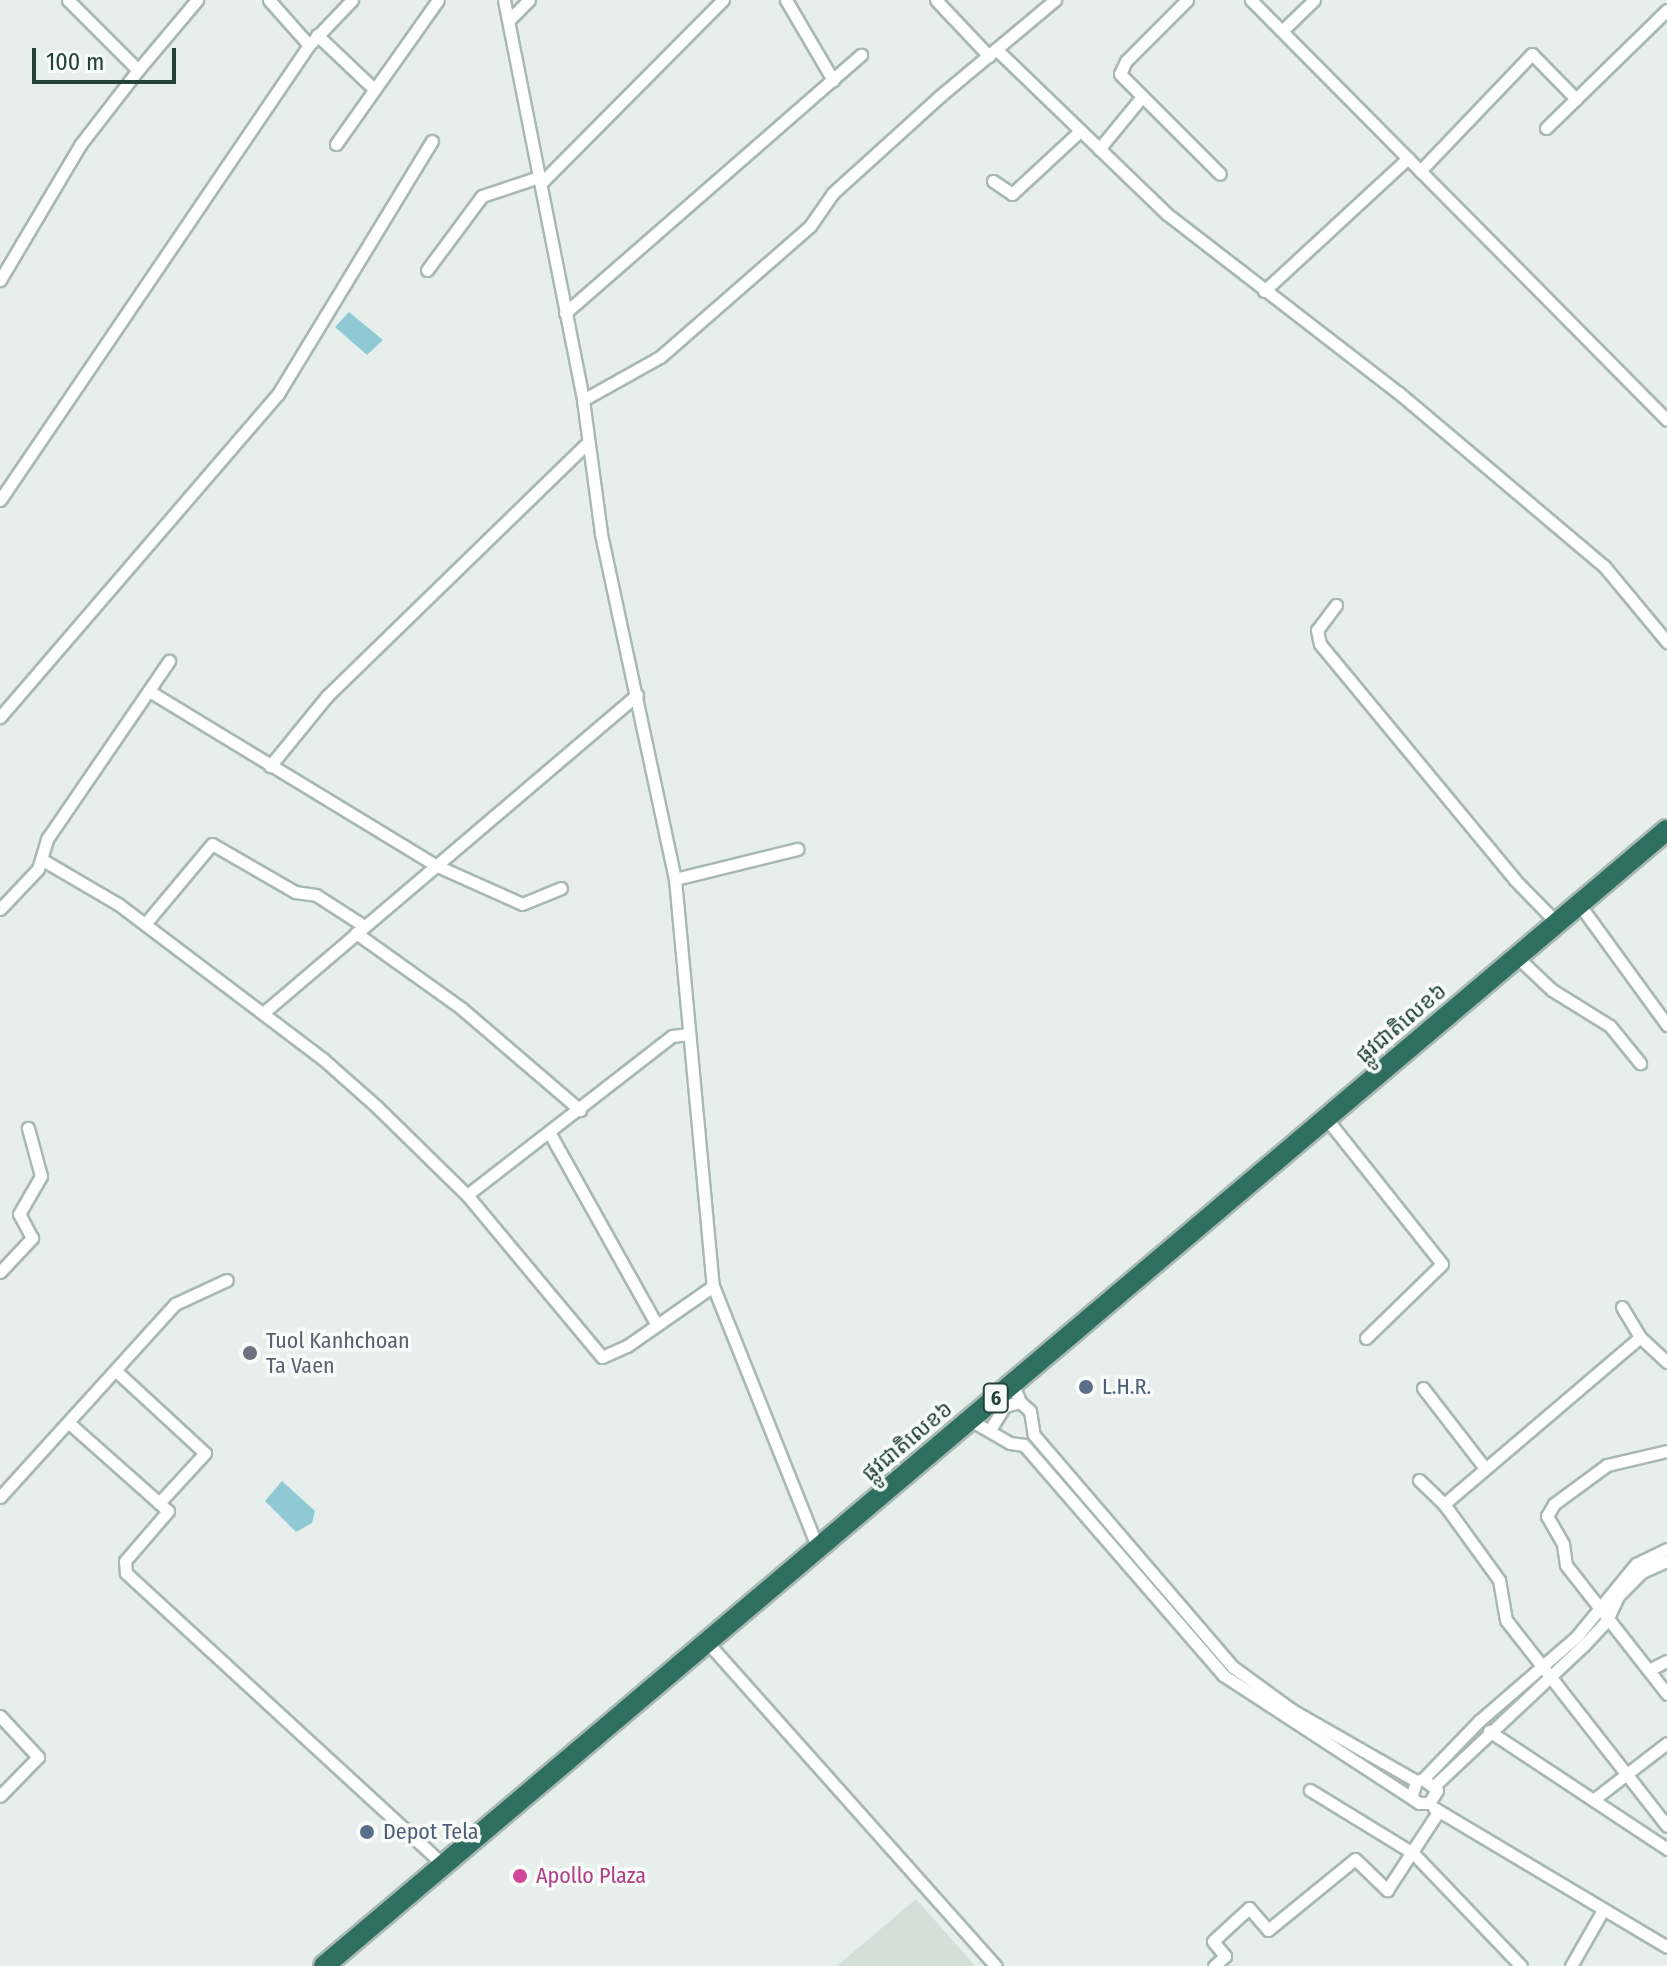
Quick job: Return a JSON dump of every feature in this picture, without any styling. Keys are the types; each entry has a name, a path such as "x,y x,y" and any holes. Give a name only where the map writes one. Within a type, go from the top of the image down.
{"highway":[{"name":"ផ្លូវជាតិលេខ៦","path":"324,1966 970,1420 1016,1393 1326,1118 1667,830"}],"street":[{"path":"68,0 138,70"},
{"path":"0,280 80,145 197,0"},
{"path":"269,0 309,45"},
{"path":"0,500 309,45 352,0"},
{"path":"336,144 438,0"},
{"path":"504,0 583,400 585,445 675,879 713,1286 818,1548"},
{"path":"509,20 529,0"},
{"path":"427,270 482,196 540,180 723,0"},
{"path":"786,0 833,80"},
{"path":"936,0 1167,214 1399,393 1604,566 1667,642"},
{"path":"583,400 660,357 810,226 833,193 1055,0"},
{"path":"1187,0 1126,61 1120,74 1140,99 1220,174"},
{"path":"1251,0 1667,420"},
{"path":"1283,30 1314,0"},
{"path":"1546,128 1667,10"},
{"path":"317,35 373,88"},
{"path":"1420,171 1532,54 1576,99"},
{"path":"565,313 861,55"},
{"path":"1099,149 1140,99"},
{"path":"993,181 1012,194 1080,131"},
{"path":"0,717 278,394 432,141"},
{"path":"1264,291 1408,158"},
{"path":"270,766 327,696 585,445"},
{"path":"1336,605 1317,630 1320,644 1515,880 1557,923"},
{"path":"0,909 38,869 47,839 169,661"},
{"path":"149,691 435,865 522,904 561,888"},
{"path":"263,1013 637,695"},
{"path":"145,924 212,844 295,892 316,895 461,1008 580,1110"},
{"path":"675,879 797,849"},
{"path":"41,859 145,924 263,1013 376,1106 467,1195 602,1357 609,1358 713,1286"},
{"path":"1579,904 1667,1025"},
{"path":"1517,957 1552,990 1610,1026 1640,1063"},
{"path":"467,1195 672,1036 689,1034"},
{"path":"1326,1118 1442,1264 1366,1338"},
{"path":"0,1272 32,1238 19,1214 41,1176 28,1128"},
{"path":"549,1132 657,1325"},
{"path":"0,1497 175,1304 227,1280"},
{"path":"1622,1307 1640,1337 1667,1362"},
{"path":"1444,1504 1640,1337"},
{"path":"116,1371 205,1453 159,1503"},
{"path":"1423,1388 1484,1467"},
{"path":"991,1428 1016,1393 1030,1411 1034,1435 1228,1671 1419,1780 1435,1785"},
{"path":"970,1420 991,1428 1010,1443 1024,1445 1228,1671 1288,1722 1412,1795 1419,1803 1434,1807 1667,1947"},
{"path":"69,1423 168,1511 125,1561 126,1573 444,1865"},
{"path":"1667,1451 1607,1465 1554,1504 1547,1516 1563,1544 1566,1565 1667,1694"},
{"path":"1419,1480 1444,1504 1499,1580 1506,1620 1667,1826"},
{"path":"1412,1795 1419,1780 1599,1609 1609,1591 1636,1564 1667,1549"},
{"path":"1435,1785 1489,1731 1551,1679 1607,1620 1618,1596 1642,1572 1667,1561"},
{"path":"707,1642 996,1966"},
{"path":"1649,1670 1667,1661"},
{"path":"0,1716 38,1757 0,1796"},
{"path":"1489,1731 1667,1849"},
{"path":"1593,1800 1667,1743"},
{"path":"1214,1966 1225,1956 1213,1941 1249,1908 1268,1930 1355,1859 1387,1890 1413,1853 1434,1807 1435,1785"},
{"path":"1310,1790 1413,1853 1521,1966"},
{"path":"1571,1966 1603,1910"}],"shaded area":[{"path":"916,1899 975,1966 837,1966"}],"water":[{"path":"349,312 383,340 367,355 335,327"},
{"path":"282,1481 315,1511 312,1523 296,1532 265,1501"}],"place":[{"name":"Tuol Kanhchoan Ta Vaen","path":"250,1353"},
{"name":"L.H.R.","path":"1086,1387"},
{"name":"Depot Tela","path":"367,1832"},
{"name":"Apollo Plaza","path":"520,1876"}]}
